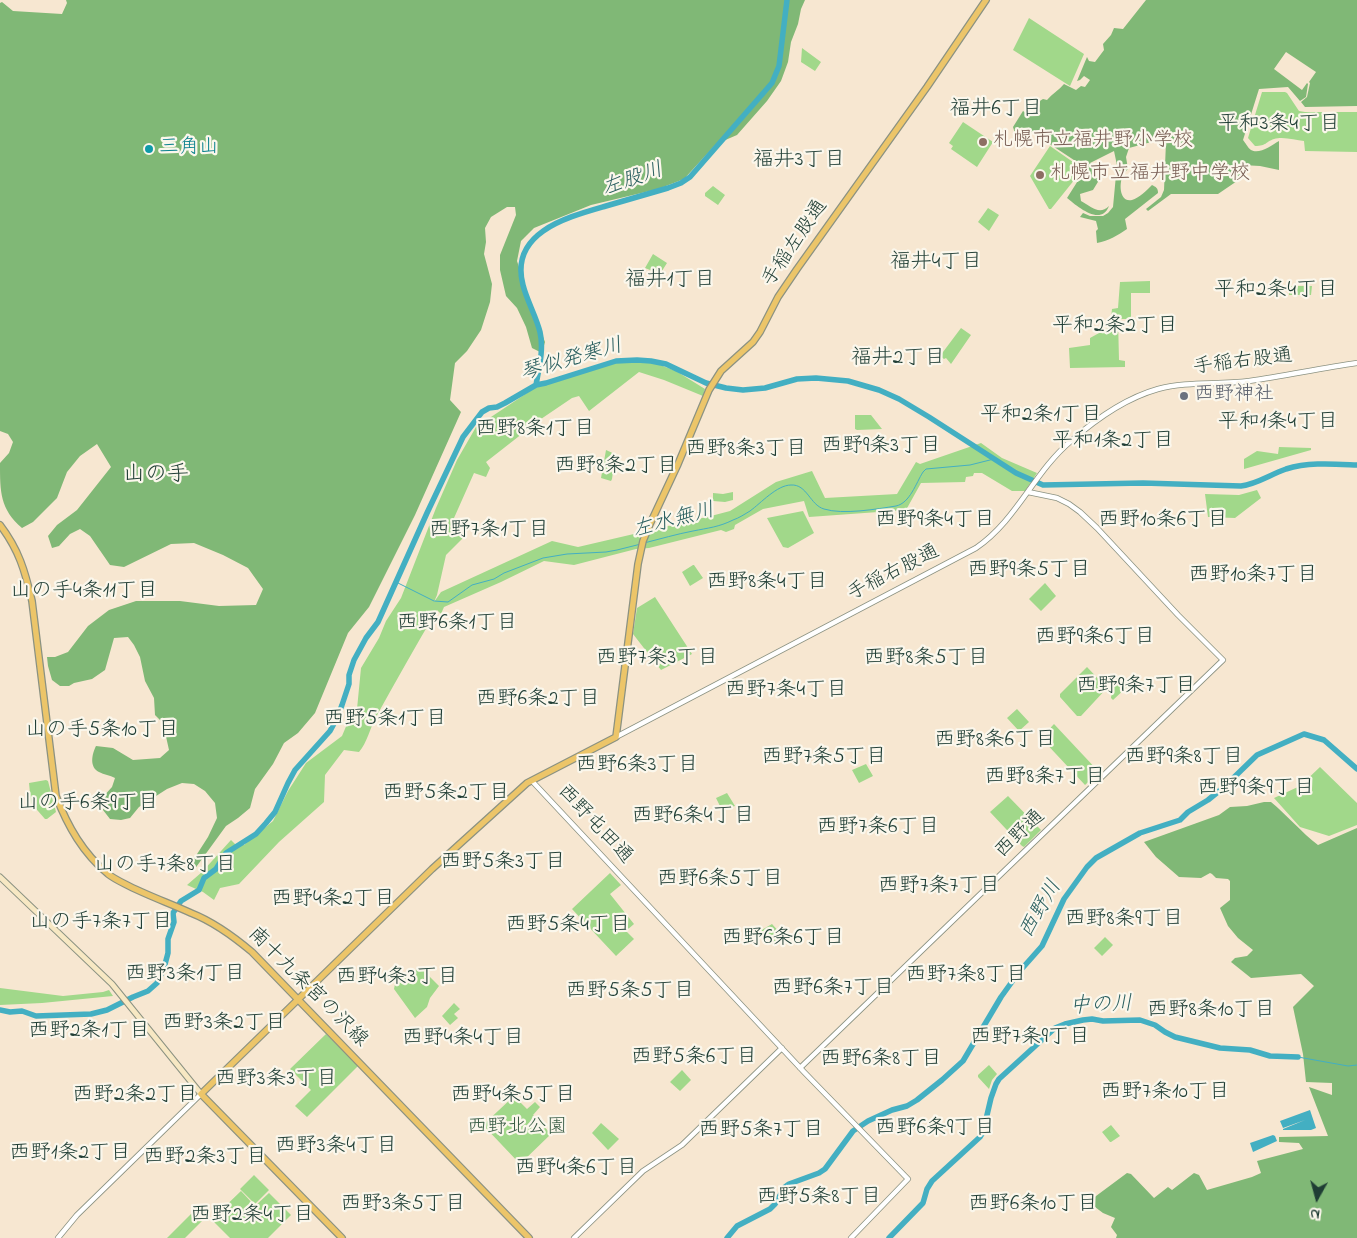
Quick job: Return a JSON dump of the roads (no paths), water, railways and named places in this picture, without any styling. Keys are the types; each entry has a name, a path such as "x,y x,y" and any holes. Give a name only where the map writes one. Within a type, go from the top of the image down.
{"main road":[{"name":"手稲左股通","path":"616,737 638,564 643,543 709,390 721,372 757,337 778,297 796,270 927,87 986,0"},
{"name":"南十九条宮の沢線","path":"0,525 11,539 25,572 32,601 56,796 66,821 80,844 110,876 140,892 203,918 225,931 252,952 530,1238"},
{"path":"201,1094 432,869 527,783 616,737"},
{"path":"0,877 112,984 118,994 201,1094 342,1238"}],"street":[{"name":"手稲右股通","path":"616,737 976,548 1001,528 1041,473 1071,440 1104,416 1138,396 1159,389 1242,382 1357,363"},
{"name":"西野通","path":"800,1068 1223,660 1080,512 1057,498 1028,492"},
{"name":"西野屯田通","path":"532,781 800,1068 908,1179 851,1238"},
{"path":"574,1238 643,1171 682,1145 782,1048"},
{"path":"58,1238 77,1215 201,1094"}],"water":[{"path":"1310,1110 1316,1128 1311,1130 1283,1130 1305,1120 1283,1128 1280,1121"},
{"path":"1273,1135 1277,1141 1253,1152 1250,1143"}],"waterway":[{"name":"左股川","path":"536,385 541,358 541,338 523,285 521,267 525,252 533,240 559,222 591,210 668,188 690,177 772,83 779,66 787,0"},
{"name":"琴似発寒川","path":"0,1010 10,1012 22,1011 36,1016 91,1014 107,1010 148,991 157,983 168,953 168,939 174,922 173,913 181,901 199,890 204,878 216,869 226,853 256,834 266,823 275,812 295,770 330,731 342,705 354,660 366,638 378,622 463,437 482,412 489,408 497,407 536,385 616,361 637,360 666,364 706,383 743,390 765,388 797,379 816,378 848,381 879,390 899,399 1016,473 1043,485 1143,483 1241,486 1253,483 1280,471 1303,465 1357,465"},
{"name":"左水無川","path":"644,543 728,522 750,511 780,488 791,485 805,491 819,507 832,511 860,511 896,506 909,497 926,469 970,465 994,459"},
{"name":"左水無川","path":"396,582 434,601 448,602 472,585 494,579 504,573 543,558 567,554 606,552 641,544"},
{"name":"西野川","path":"727,1238 737,1226 770,1209 789,1184 825,1169 853,1131 868,1121 892,1110 907,1106 917,1100 963,1061 1001,997 1019,972 1042,946 1064,899 1087,867 1096,858 1140,833 1180,820 1188,812 1208,800 1224,787 1257,755 1304,734 1324,740 1357,769"},
{"name":"中の川","path":"889,1238 923,1203 927,1189 932,1181 980,1137 983,1132 991,1098 999,1079 1055,1028 1065,1024 1092,1019 1103,1021 1140,1020 1155,1025 1175,1037 1220,1048 1250,1050 1270,1056 1298,1057"},
{"name":"中の川","path":"1298,1057 1348,1066 1357,1065"}],"place":[{"name":"札幌市立福井野小学校","path":"983,142"},
{"name":"三角山","path":"149,149"},
{"name":"札幌市立福井野中学校","path":"1040,175"},
{"name":"西野神社","path":"1184,396"}],"district":[{"name":"福井6丁目","path":"996,111"},
{"name":"平和3条4丁目","path":"1279,126"},
{"name":"福井3丁目","path":"799,162"},
{"name":"福井4丁目","path":"936,264"},
{"name":"福井1丁目","path":"670,282"},
{"name":"平和2条4丁目","path":"1276,292"},
{"name":"平和2条2丁目","path":"1115,328"},
{"name":"福井2丁目","path":"898,360"},
{"name":"平和2条1丁目","path":"1041,417"},
{"name":"平和1条4丁目","path":"1278,424"},
{"name":"西野8条1丁目","path":"535,431"},
{"name":"平和1条2丁目","path":"1113,443"},
{"name":"西野9条3丁目","path":"881,448"},
{"name":"西野8条3丁目","path":"746,451"},
{"name":"西野8条2丁目","path":"616,468"},
{"name":"山の手","path":"156,476"},
{"name":"西野9条4丁目","path":"935,522"},
{"name":"西野10条6丁目","path":"1163,522"},
{"name":"西野7条1丁目","path":"489,532"},
{"name":"西野9条5丁目","path":"1029,572"},
{"name":"西野10条7丁目","path":"1253,577"},
{"name":"西野8条4丁目","path":"767,584"},
{"name":"山の手4条11丁目","path":"84,593"},
{"name":"西野6条1丁目","path":"457,625"},
{"name":"西野9条6丁目","path":"1095,639"},
{"name":"西野7条3丁目","path":"657,660"},
{"name":"西野8条5丁目","path":"926,660"},
{"name":"西野9条7丁目","path":"1136,688"},
{"name":"西野7条4丁目","path":"786,692"},
{"name":"西野6条2丁目","path":"538,701"},
{"name":"西野5条1丁目","path":"385,721"},
{"name":"山の手5条10丁目","path":"102,732"},
{"name":"西野8条6丁目","path":"995,742"},
{"name":"西野7条5丁目","path":"824,759"},
{"name":"西野9条8丁目","path":"1184,759"},
{"name":"西野6条3丁目","path":"637,767"},
{"name":"西野8条7丁目","path":"1045,779"},
{"name":"西野9条9丁目","path":"1256,790"},
{"name":"西野5条2丁目","path":"446,795"},
{"name":"山の手6条9丁目","path":"88,805"},
{"name":"西野6条4丁目","path":"693,818"},
{"name":"西野7条6丁目","path":"878,829"},
{"name":"西野5条3丁目","path":"503,864"},
{"name":"山の手7条8丁目","path":"165,867"},
{"name":"西野6条5丁目","path":"720,881"},
{"name":"西野7条7丁目","path":"939,888"},
{"name":"西野4条2丁目","path":"333,901"},
{"name":"西野8条9丁目","path":"1124,921"},
{"name":"山の手7条7丁目","path":"101,924"},
{"name":"西野5条4丁目","path":"568,927"},
{"name":"西野6条6丁目","path":"783,940"},
{"name":"西野3条1丁目","path":"185,976"},
{"name":"西野7条8丁目","path":"966,977"},
{"name":"西野4条3丁目","path":"397,979"},
{"name":"西野6条7丁目","path":"833,990"},
{"name":"西野5条5丁目","path":"630,993"},
{"name":"西野8条10丁目","path":"1211,1012"},
{"name":"西野3条2丁目","path":"224,1025"},
{"name":"西野2条1丁目","path":"89,1033"},
{"name":"西野7条9丁目","path":"1030,1039"},
{"name":"西野4条4丁目","path":"463,1040"},
{"name":"西野5条6丁目","path":"694,1059"},
{"name":"西野6条8丁目","path":"881,1061"},
{"name":"西野3条3丁目","path":"276,1081"},
{"name":"西野7条10丁目","path":"1165,1094"},
{"name":"西野2条2丁目","path":"135,1097"},
{"name":"西野4条5丁目","path":"513,1097"},
{"name":"西野6条9丁目","path":"935,1130"},
{"name":"西野5条7丁目","path":"761,1132"},
{"name":"西野3条4丁目","path":"336,1148"},
{"name":"西野1条2丁目","path":"70,1155"},
{"name":"西野2条3丁目","path":"205,1159"},
{"name":"西野4条6丁目","path":"576,1170"},
{"name":"西野5条8丁目","path":"819,1199"},
{"name":"西野3条5丁目","path":"403,1206"},
{"name":"西野6条10丁目","path":"1033,1206"},
{"name":"西野2条4丁目","path":"252,1217"}],"park label":[{"name":"西野北公園","path":"517,1129"}]}
